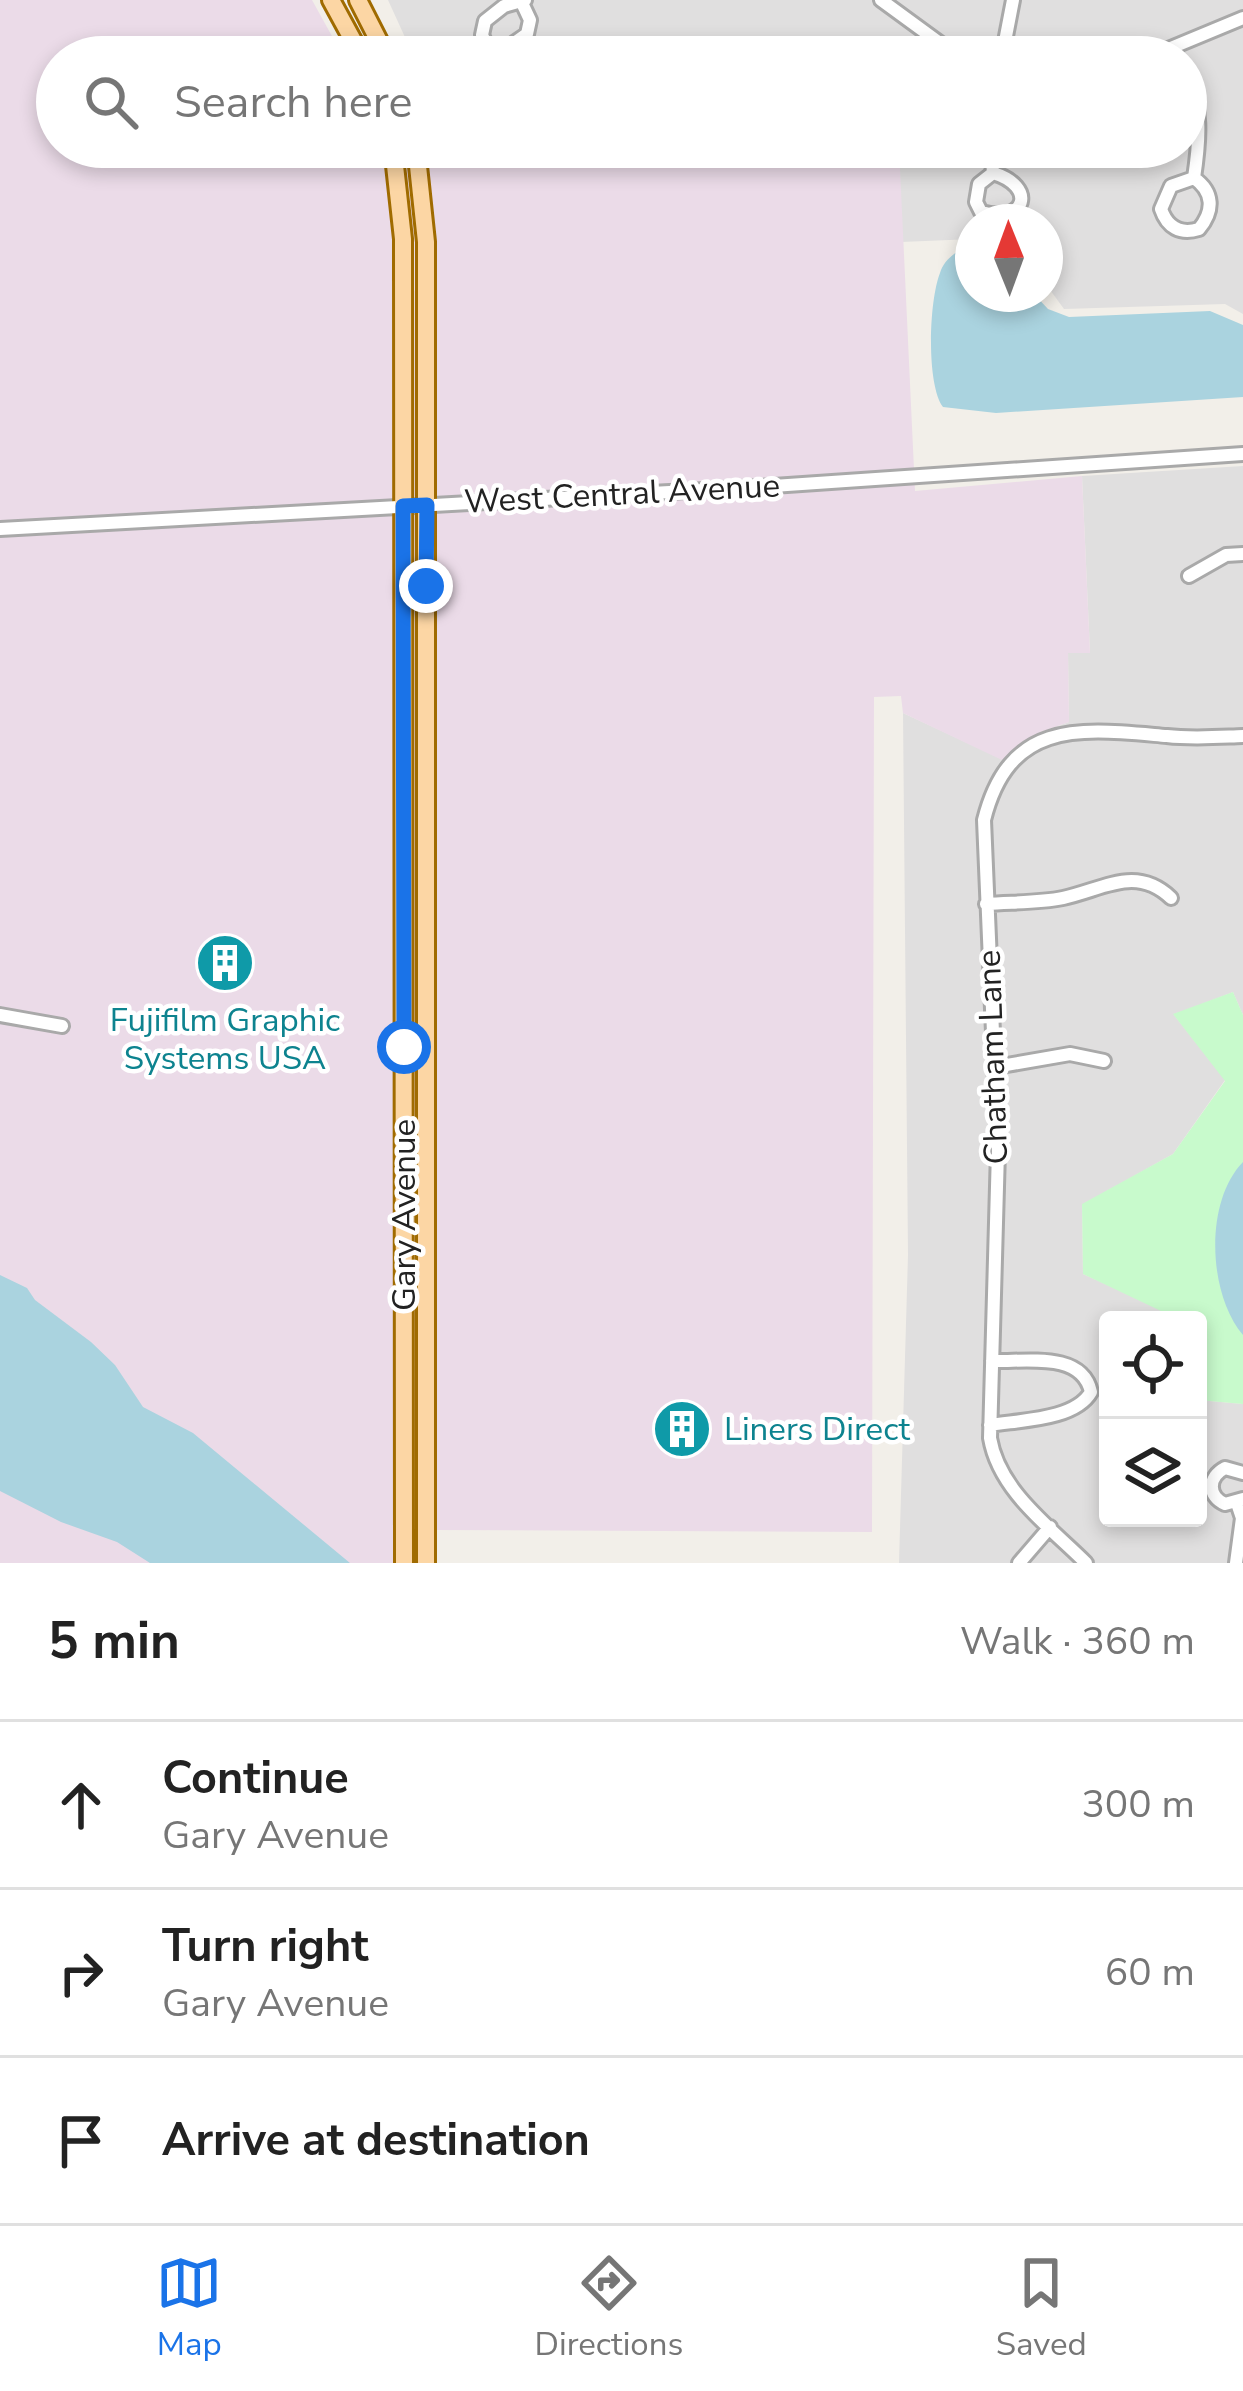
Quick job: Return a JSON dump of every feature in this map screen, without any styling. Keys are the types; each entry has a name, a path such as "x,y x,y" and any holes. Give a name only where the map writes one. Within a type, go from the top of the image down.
{"main road":[{"path":"331,0 351,36"},
{"path":"358,0 376,36"},
{"name":"Gary Avenue","path":"396,168 404,239 404,1563"},
{"name":"Gary Avenue","path":"419,168 425,220 427,505 426,1563"}],"street":[{"path":"881,0 930,36"},
{"path":"1006,36 1013,0"},
{"path":"1207,37 1243,18"},
{"path":"993,168 993,173"},
{"path":"1194,178 1196,168"},
{"path":"1194,178 1207,189 1210,208 1199,229 1183,231 1168,224 1161,209 1171,186 1194,178"},
{"name":"West Central Avenue","path":"0,529 759,487 1243,454"},
{"path":"1189,576 1226,555 1243,554"},
{"name":"Chatham Lane","path":"1086,1563 1005,1480 992,1451 998,1182 984,820 997,784 1021,753 1054,736 1079,730 1196,738 1243,736"},
{"path":"986,904 1058,899 1130,880 1155,883 1171,898"},
{"path":"0,1015 62,1026"},
{"path":"995,1067 1070,1054 1104,1061"},
{"path":"990,1426 1072,1410 1091,1392 1083,1371 1071,1364 992,1361"},
{"path":"1236,1563 1240,1501 1225,1504 1215,1498 1212,1480 1225,1468 1243,1473"},
{"path":"1018,1563 1050,1527"}],"shaded area":[{"path":"0,0 312,0 332,36 36,36 36,168 900,168 915,491 1082,476 1090,653 1068,653 1069,722 1038,733 1004,761 903,713 901,696 874,697 872,1532 434,1530 434,1563 0,1563"},
{"path":"388,0 1243,0 1243,314 1225,304 1064,309 1063,204 955,204 955,240 901,242 899,168 1207,168 1207,36 404,36"},
{"path":"1243,466 1243,1015 1233,992 1174,1015 1225,1080 1173,1154 1082,1205 1083,1274 1165,1311 1099,1311 1099,1527 1207,1527 1207,1401 1243,1404 1243,1563 899,1563 908,1255 903,713 1004,760 1038,733 1069,722 1068,652 1090,652 1082,476"}],"green space":[{"path":"1233,992 1243,1015 1243,1404 1207,1401 1207,1311 1161,1311 1083,1274 1082,1204 1173,1154 1225,1081 1173,1014"}],"water":[{"path":"954,254 955,312 1056,312 1069,317 1210,311 1243,325 1243,397 996,413 943,407 932,362 933,303 940,273"},
{"path":"1243,1162 1243,1335 1223,1296 1215,1248 1222,1200"},
{"path":"0,1275 27,1288 35,1300 91,1342 115,1365 143,1407 193,1433 350,1563 150,1563 117,1542 61,1522 0,1491"}],"place":[{"name":"Fujifilm Graphic Systems USA","path":"225,963"},
{"name":"Liners Direct","path":"682,1429"}],"route":[{"path":"404,1047 403,506 427,505 426,586"}]}
